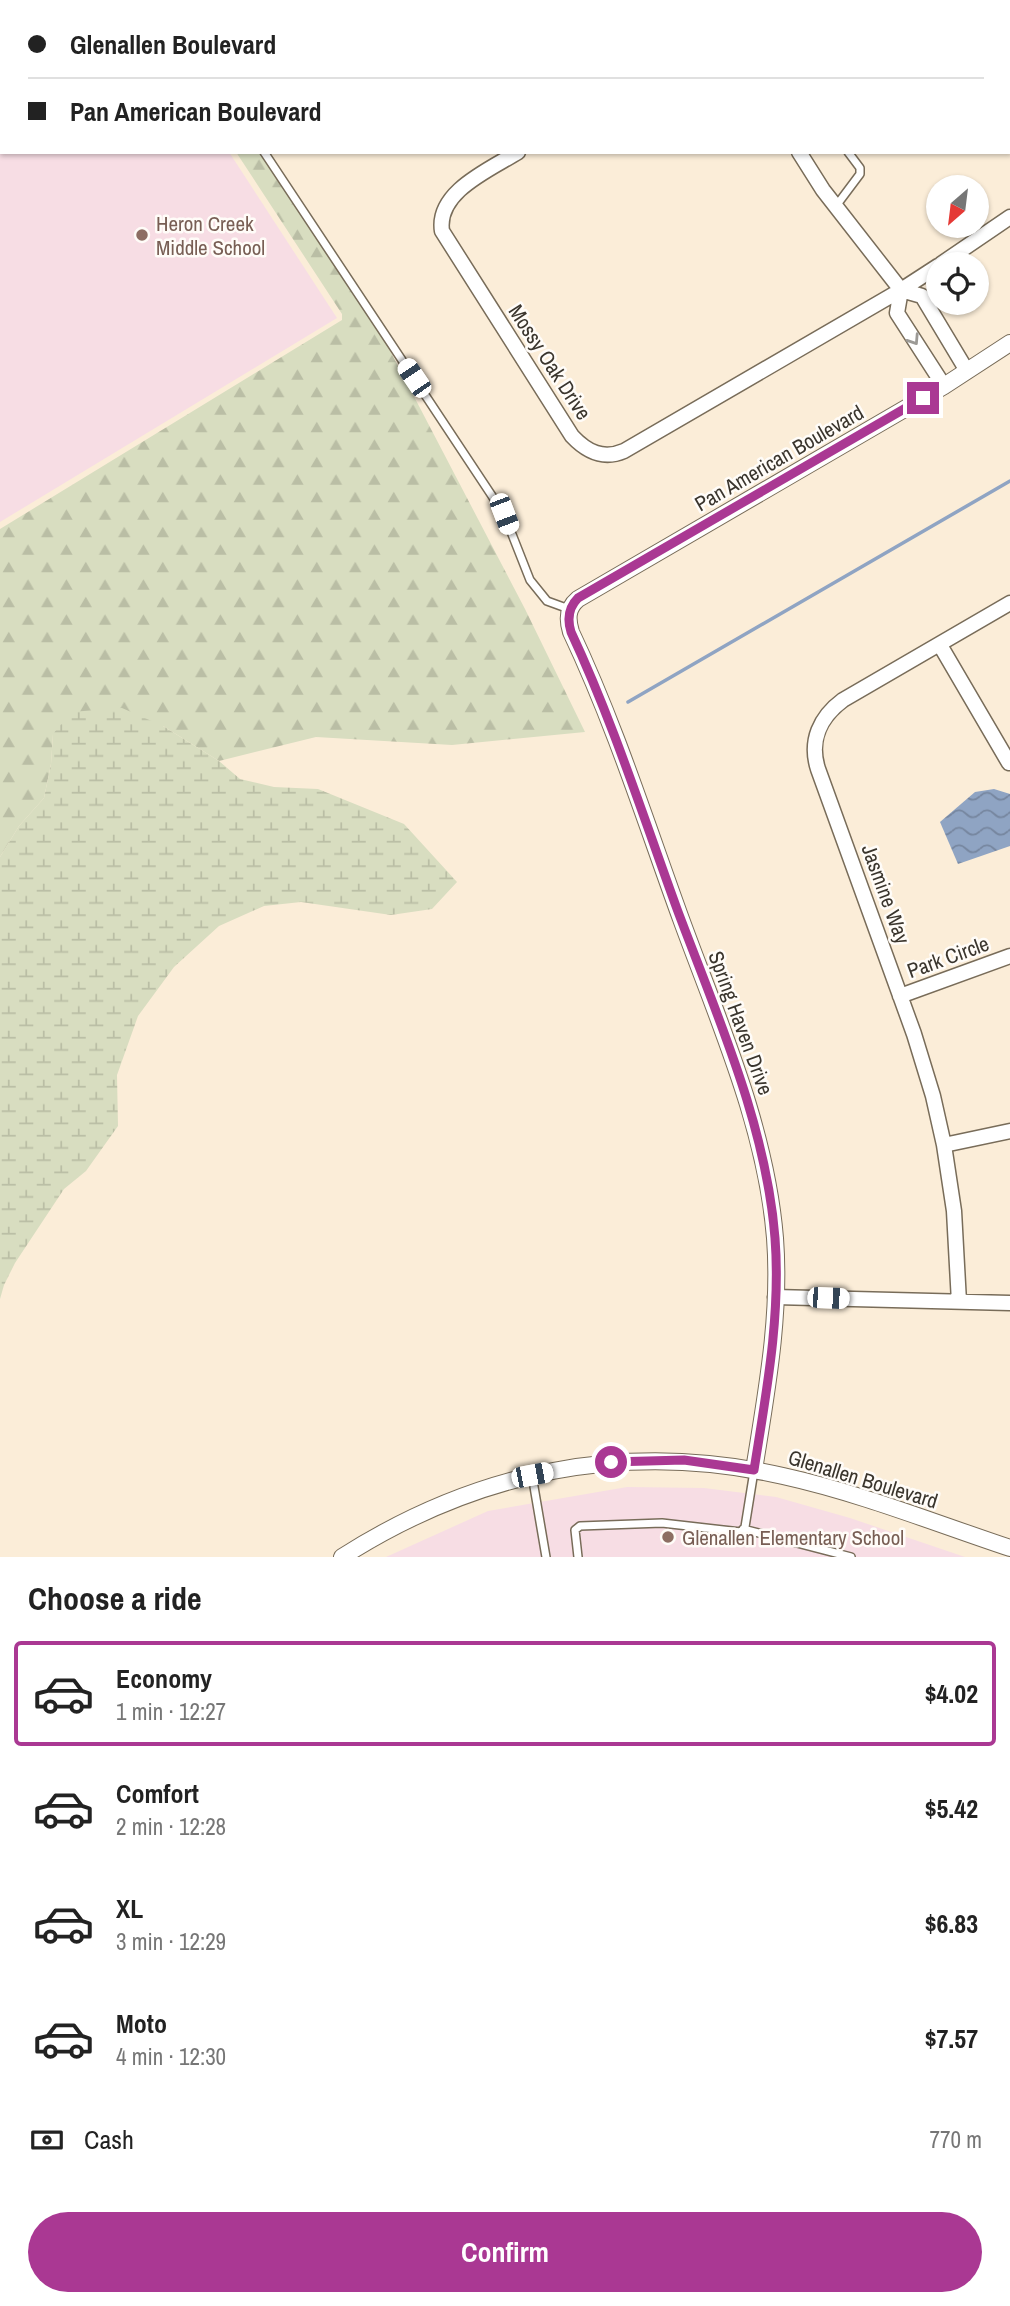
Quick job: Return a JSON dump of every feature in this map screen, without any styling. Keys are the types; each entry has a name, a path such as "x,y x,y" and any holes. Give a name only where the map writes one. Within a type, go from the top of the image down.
{"street":[{"name":"Mossy Oak Drive","path":"515,154 465,186 450,199 441,215 442,231 572,436 589,451 599,454 616,455 624,451 926,274"},
{"path":"800,154 836,206 901,290 922,296 967,371"},
{"name":"Mossy Oak Drive","path":"958,252 1010,217"},
{"path":"901,290 897,313 944,386"},
{"name":"Pan American Boulevard","path":"570,609 578,598 944,386 1010,343"},
{"name":"Jasmine Way","path":"959,1302 954,1211 944,1145 924,1064 818,769 815,741 821,723 832,708 1010,603"},
{"name":"Spring Haven Drive","path":"570,609 568,617 571,632 615,734 757,1133 775,1240 775,1297 767,1389 754,1470"},
{"path":"940,645 1009,763"},
{"name":"Park Circle","path":"900,996 1010,956"},
{"path":"944,1145 1010,1131"},
{"path":"775,1297 1010,1303"},
{"name":"Glenallen Boulevard","path":"342,1557 376,1535 427,1509 476,1490 583,1465 641,1460 684,1460 754,1470 834,1490 1010,1548"}],"lane":[{"path":"265,154 504,514 530,580 547,601 570,609"},
{"path":"836,206 860,174 860,168 850,154"},
{"path":"743,1529 754,1470"},
{"path":"532,1475 546,1557"},
{"path":"578,1557 574,1536 575,1530 580,1526 662,1523 741,1532 743,1529 851,1557"}],"shaded area":[{"name":"Heron Creek Middle School","path":"0,154 230,154 337,318 0,522"},
{"name":"Glenallen Elementary School","path":"627,1487 704,1488 776,1497 850,1518 965,1557 386,1557 488,1511"}],"green space":[{"path":"237,154 271,154 385,341 525,609 585,732 452,745 316,737 219,761 163,726 53,734 51,764 44,798 19,826 0,857 0,529 342,320 342,314"},
{"path":"122,708 163,726 219,761 240,779 274,787 318,789 404,824 457,882 432,909 391,915 301,902 264,906 219,926 174,967 138,1016 117,1075 118,1126 86,1171 64,1189 15,1263 0,1299 0,857 19,826 44,798 51,764 53,734 71,712"}],"water":[{"path":"994,789 1010,794 1010,846 958,864 940,822 975,792"}],"waterway":[{"path":"628,702 1010,481"}],"place":[{"name":"Heron Creek Middle School","path":"142,235"},
{"name":"Glenallen Elementary School","path":"668,1537"}],"route":[{"path":"611,1462 684,1460 754,1470 775,1315 775,1240 765,1168 746,1097 615,734 571,632 568,617 570,609 578,598 923,398"}]}
